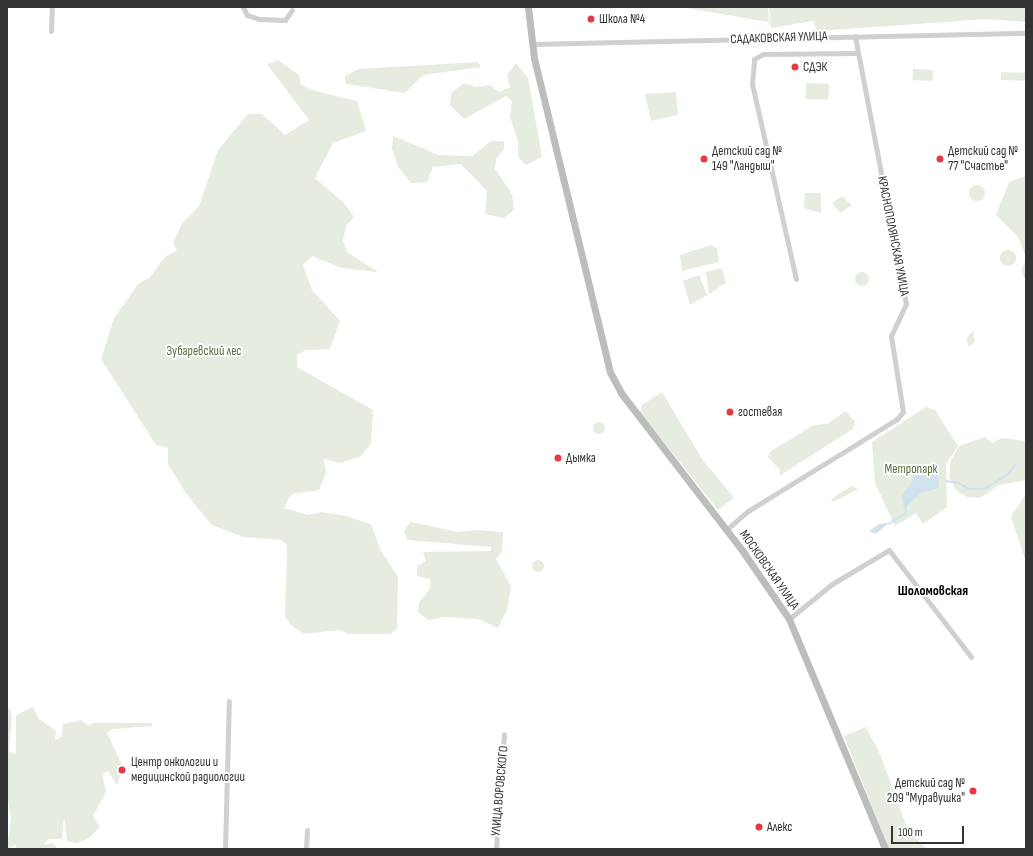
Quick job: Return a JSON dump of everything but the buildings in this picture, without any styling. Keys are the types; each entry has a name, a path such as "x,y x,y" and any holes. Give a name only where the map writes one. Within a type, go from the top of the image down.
{"main road":[{"name":"МОСКОВСКАЯ УЛИЦА","path":"528,7 532,44 600,340 621,393 726,530 789,619 885,849"}],"street":[{"path":"51,31 52,7"},
{"path":"243,7 247,15 259,19 285,20 292,10"},
{"name":"САДАКОВСКАЯ УЛИЦА","path":"532,44 1026,33"},
{"name":"КРАСНОПОЛЯНСКАЯ УЛИЦА","path":"726,530 748,510 897,419 903,412 891,336 906,304 857,53 855,36"},
{"path":"796,279 752,84 754,58 759,55 857,53"},
{"path":"789,619 832,584 889,550 971,657"},
{"path":"225,849 229,701"},
{"name":"УЛИЦА ВОРОВСКОГО","path":"496,849 504,734"},
{"path":"306,849 307,830"}],"green space":[{"path":"681,7 768,7 769,22"},
{"path":"769,7 1026,7 1026,22 987,19 817,31 813,21 771,28"},
{"name":"Зубаревский лес","path":"278,60 299,75 301,84 311,90 357,101 366,131 333,143 315,178 345,204 354,217 346,226 343,240 347,252 378,272 342,268 312,256 303,265 312,290 340,321 330,349 306,350 297,355 297,367 373,410 371,444 360,457 339,463 324,459 326,473 319,490 291,494 284,508 308,515 322,512 345,516 371,524 380,549 398,577 397,629 390,634 348,634 340,630 304,634 292,626 285,617 287,545 281,540 243,537 212,525 187,495 168,464 168,448 156,445 101,359 114,318 138,284 149,278 166,256 177,251 173,243 182,224 199,206 218,150 248,114 262,114 285,135 309,120 267,64"},
{"path":"478,62 481,67 423,75 405,93 346,84 345,76 358,69"},
{"path":"516,63 528,78 542,157 526,165 518,157 518,141 510,117 512,101 506,96 464,119 450,105 451,93 464,83 477,87 490,85 499,92 510,87 507,75"},
{"path":"913,69 933,70 932,81 912,80"},
{"path":"1001,72 1025,73 1025,81 1001,80"},
{"path":"806,83 829,84 828,100 805,99"},
{"path":"676,92 678,115 651,121 645,94"},
{"path":"393,136 439,155 472,156 491,141 504,141 504,149 496,159 495,169 512,194 514,210 504,218 485,214 487,191 461,164 433,167 427,182 411,183 398,167 392,149"},
{"path":"1026,176 1026,257 1018,237 996,215 1009,182"},
{"path":"977,185 984,190 985,193 980,200 977,201 970,196 969,193 974,186"},
{"path":"805,193 821,193 821,213 804,208"},
{"path":"842,196 852,205 840,213 832,203"},
{"path":"711,245 717,248 719,262 682,271 680,255"},
{"path":"1008,250 1015,255 1016,258 1011,265 1008,266 1001,261 1000,258 1005,251"},
{"path":"1026,260 1026,281 1021,271"},
{"path":"722,268 726,283 709,294 706,272"},
{"path":"859,272 865,272 869,276 869,282 865,286 859,286 855,282 855,276"},
{"path":"699,275 707,295 690,305 683,281"},
{"path":"973,331 975,342 968,347 967,338"},
{"path":"662,392 702,459 734,498 718,510 640,412 642,405"},
{"name":"Метропарк","path":"926,407 935,410 958,446 946,464 947,507 923,524 916,513 895,526 875,483 872,442"},
{"path":"846,411 855,422 853,429 779,476 780,470 768,457 771,451 814,425 827,424"},
{"path":"597,422 601,422 605,428 601,434 597,434 593,430 593,426"},
{"path":"985,437 992,443 1002,438 1026,441 1026,480 999,485 980,498 967,497 957,491 949,477 951,460 959,446"},
{"path":"852,486 858,489 833,502 831,499"},
{"path":"1026,493 1026,562 1011,517"},
{"path":"410,522 458,532 477,530 503,532 502,551 496,559 511,586 507,610 498,628 478,619 445,617 428,620 418,612 419,603 431,587 430,579 417,576 417,566 426,561 423,552 491,551 491,547 407,540 404,531"},
{"path":"536,560 540,560 544,566 540,572 536,572 532,568 532,564"},
{"path":"33,707 39,719 56,731 55,740 62,737 63,724 81,720 89,726 93,723 152,723 152,726 113,729 107,733 123,767 117,785 108,771 102,774 106,792 93,816 100,827 88,839 76,843 67,841 64,817 62,839 48,839 43,845 53,843 58,849 17,849 15,845 7,849 11,818 7,794 7,709 10,708 12,717 9,752 16,754 16,715"},
{"path":"866,727 880,754 908,830 927,849 889,849 844,736"}],"water":[{"path":"922,466 938,469 939,488 921,493 904,509 902,495 912,482 914,469"},
{"path":"889,523 876,534 869,531 879,524"}],"waterway":[{"path":"946,481 959,483 969,489 985,489 1008,474 1015,465"},
{"path":"889,524 905,514 906,509"}],"place":[{"name":"Школа №4","path":"591,19"},
{"name":"СДЭК","path":"795,67"},
{"name":"Детский сад № 149 \"Ландыш\"","path":"704,159"},
{"name":"Детский сад № 77 \"Счастье\"","path":"940,159"},
{"name":"гостевая","path":"730,412"},
{"name":"Дымка","path":"558,458"},
{"name":"Центр онкологии и медицинской радиологии","path":"122,770"},
{"name":"Детский сад № 209 \"Муравушка\"","path":"973,791"},
{"name":"Алекс","path":"759,827"}],"district":[{"name":"Шоломовская","path":"933,591"}]}
